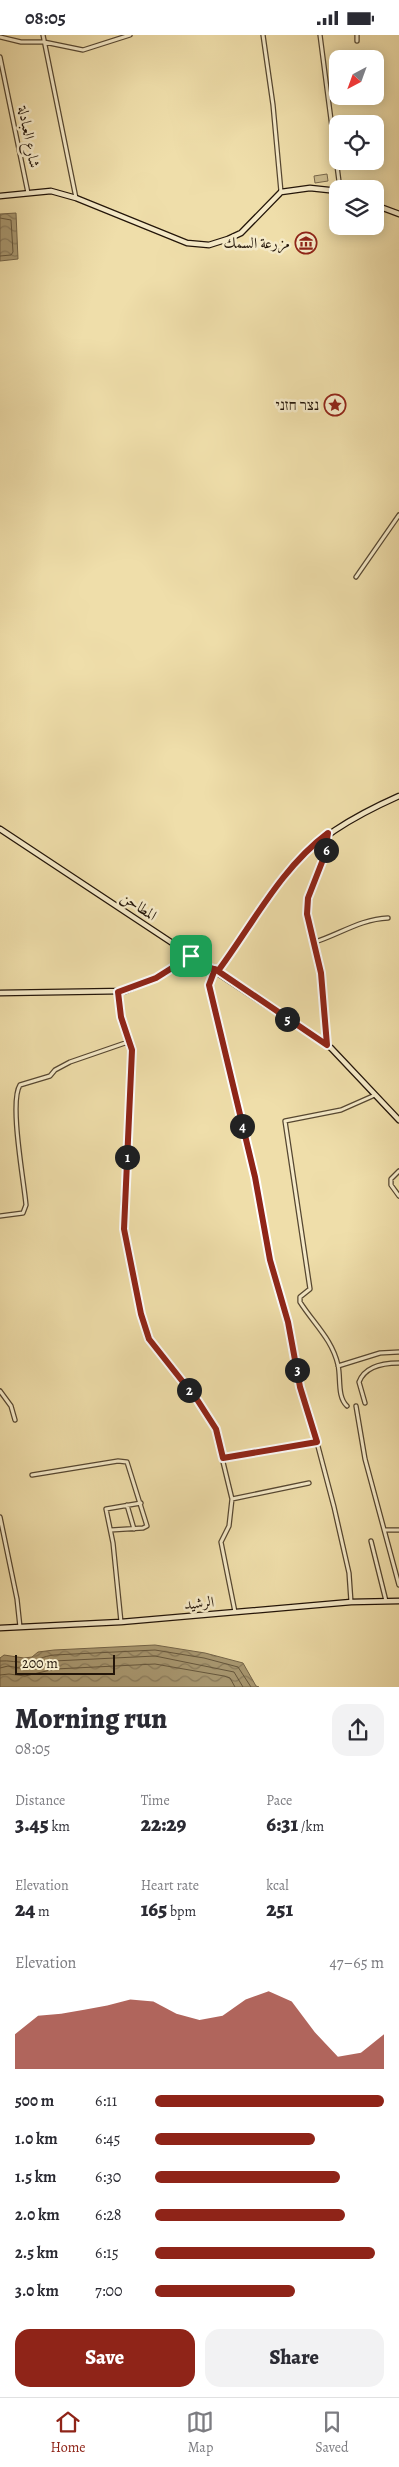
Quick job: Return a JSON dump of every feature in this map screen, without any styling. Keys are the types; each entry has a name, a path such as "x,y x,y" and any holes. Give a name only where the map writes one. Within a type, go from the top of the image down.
{"main road":[{"path":"0,196 51,191 76,197 187,243 209,245 241,233 281,192 310,188 329,189"},
{"path":"384,208 399,214"},
{"path":"216,970 280,881 305,853 328,833 358,815 399,796"},
{"name":"المطاحن","path":"0,829 327,1045 399,1120"},
{"path":"0,993 118,992 156,978 191,956"},
{"name":"الرشيد","path":"0,1628 121,1622 351,1602 399,1601"}],"street":[{"path":"43,35 76,197"},
{"path":"0,37 21,42 44,42 83,50 130,35"},
{"path":"263,35 273,105 281,192"},
{"path":"320,35 338,180"},
{"path":"357,35 357,41"},
{"name":"شارع العبادلة","path":"0,57 28,193"},
{"path":"356,577 399,515"},
{"path":"327,1045 323,989 315,942 309,927 307,906 324,857 328,833"},
{"path":"315,942 364,921 388,918"},
{"path":"216,970 209,985 211,999 255,1177 270,1260 288,1322 300,1387 317,1442 349,1573 351,1602"},
{"path":"118,992 121,1017 128,1043 132,1050 123,1206 124,1229 141,1314 149,1339 198,1401 216,1429 232,1499 229,1526 221,1542 235,1612"},
{"path":"0,1215 23,1213 26,1205 18,1125 17,1090 20,1085 50,1076 55,1070 70,1062 128,1043"},
{"path":"347,1406 341,1396 338,1366 330,1341 307,1313 299,1299 310,1289 285,1121 340,1110 375,1095"},
{"path":"399,1171 390,1179 391,1185 399,1196"},
{"path":"338,1366 380,1353 399,1352"},
{"path":"365,1403 360,1382 364,1374 381,1364 399,1363"},
{"path":"0,1391 10,1406 15,1420"},
{"path":"356,1406 365,1459 399,1585"},
{"path":"223,1458 317,1442"},
{"path":"32,1475 118,1461 126,1462 147,1526 134,1529 111,1530"},
{"path":"232,1499 310,1483"},
{"path":"121,1622 111,1530 106,1509 141,1503"},
{"path":"127,1505 134,1529"},
{"path":"0,1517 17,1599 20,1627"},
{"path":"384,1529 399,1530"},
{"path":"371,1541 386,1601"}],"shaded area":[{"path":"327,174 328,181 315,183 314,176"}],"water":[{"path":"16,213 18,259 0,261 0,214"},
{"path":"155,1645 205,1653 243,1663 256,1686 259,1687 0,1687 0,1658 4,1655 24,1658 32,1657 38,1652 54,1650"}],"place":[{"name":"مزرعة السمك","path":"306,243"},
{"name":"נצר חזני","path":"335,405"}],"route":[{"path":"191,956 156,978 126,991 118,992 121,1017 128,1043 132,1050 123,1206 124,1229 141,1314 149,1339 198,1401 216,1429 223,1458 317,1442 300,1387 288,1322 270,1260 255,1177 232,1089 226,1054 214,1013 209,985 215,969 308,1034 327,1045 321,973 315,942 309,927 307,906 308,898 324,857 328,833 305,853 280,881 218,971 215,969 213,968 210,968 191,956"}]}
